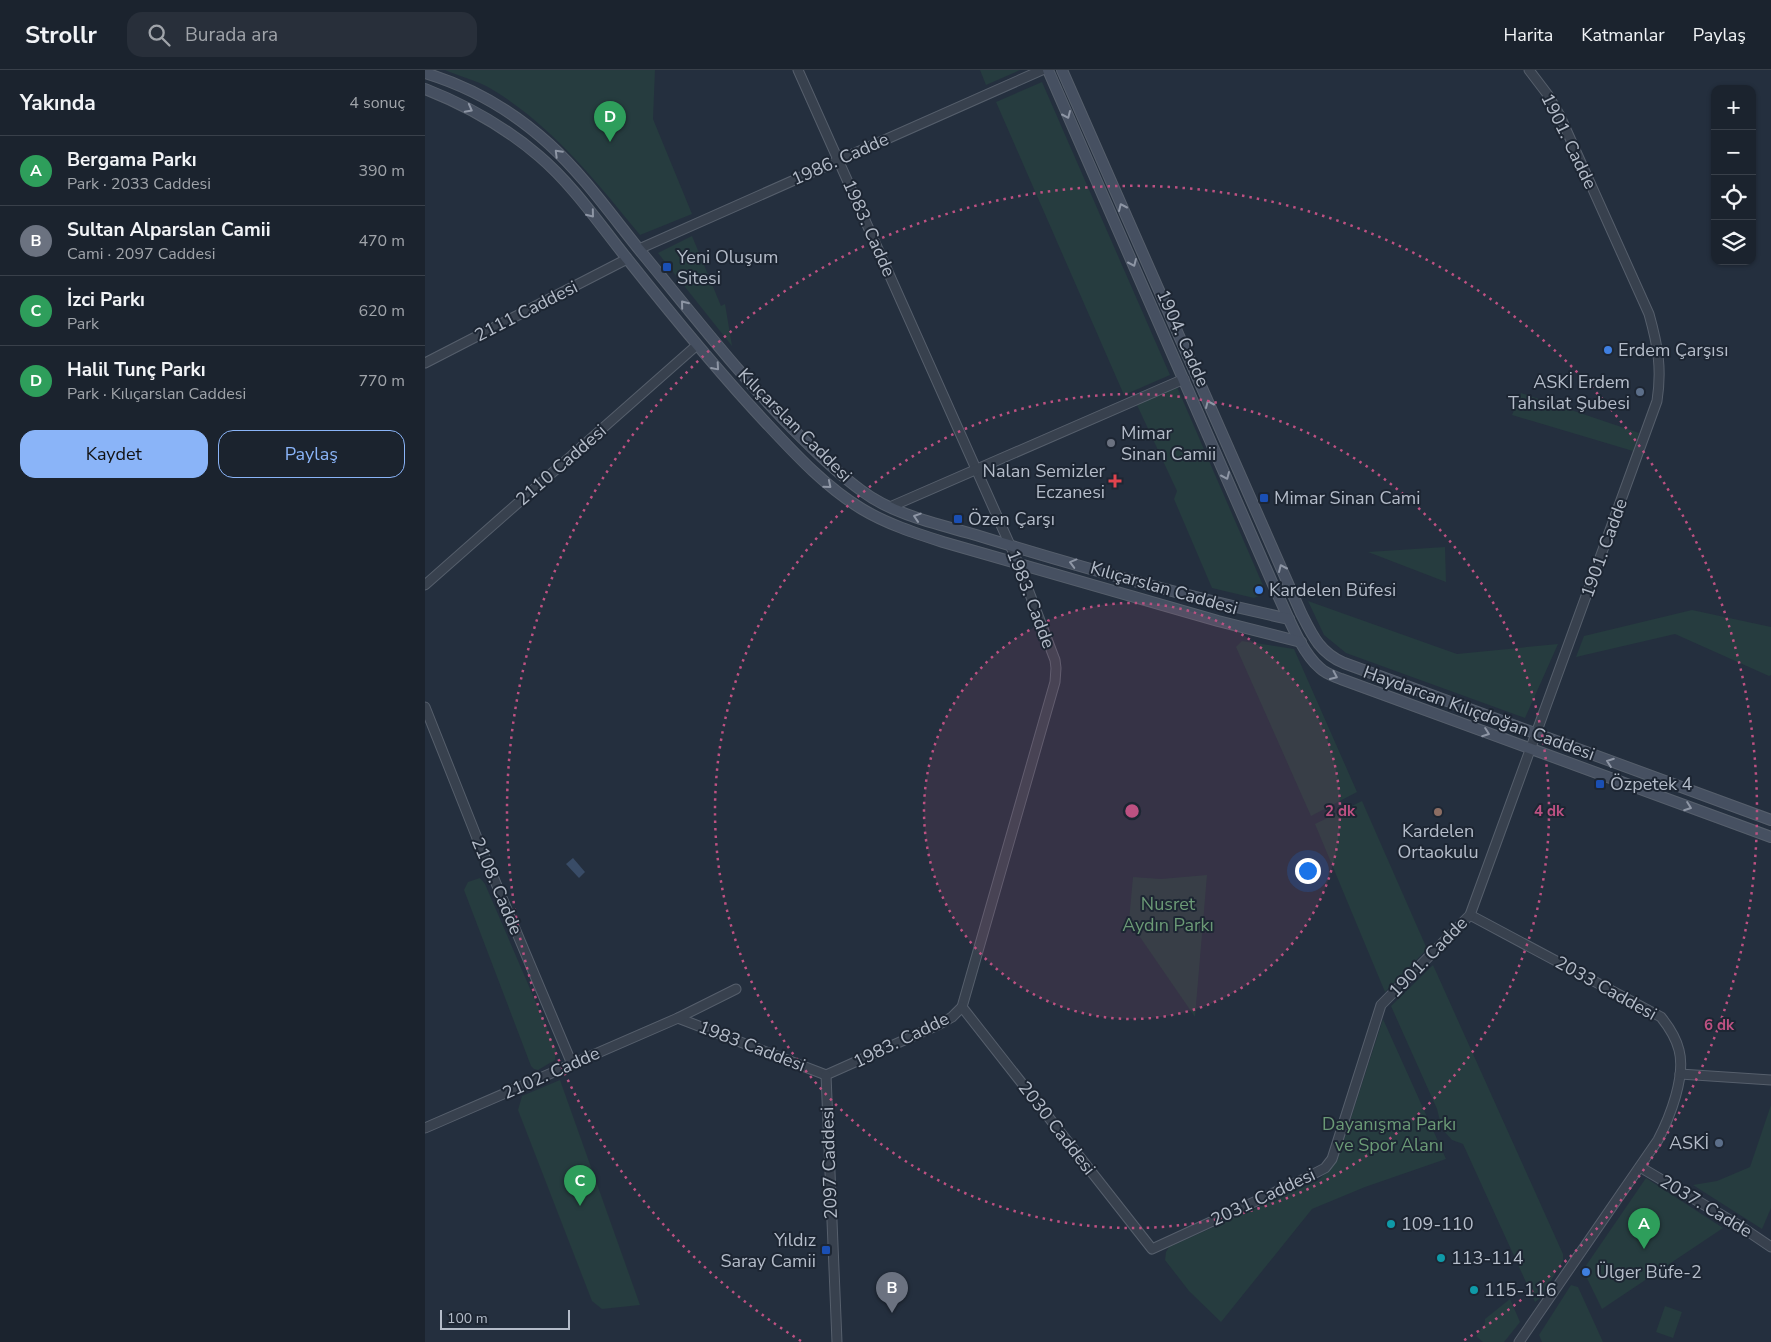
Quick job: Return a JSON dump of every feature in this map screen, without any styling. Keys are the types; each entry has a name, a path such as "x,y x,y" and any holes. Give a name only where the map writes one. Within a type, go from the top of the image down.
{"main road":[{"name":"1904. Cadde","path":"1048,70 1289,619 1301,642"},
{"name":"1904. Cadde","path":"1062,70 1301,613 1313,636"},
{"name":"Kılıçarslan Caddesi","path":"425,73 456,84 488,100 524,123 549,144 569,164 739,372 827,462 865,493 890,507 1011,546 1208,601 1289,619"},
{"name":"Kılıçarslan Caddesi","path":"425,89 483,116 517,138 558,174 739,394 777,435 844,498 878,518 905,529 1218,621 1301,642"},
{"path":"627,258 639,249"},
{"path":"1184,379 1196,374"},
{"path":"1289,619 1301,613"},
{"path":"1301,642 1313,636"},
{"name":"Haydarcan Kılıçdoğan Caddesi","path":"1313,636 1322,649 1338,661 1535,735 1770,817"},
{"name":"Haydarcan Kılıçdoğan Caddesi","path":"1301,642 1315,664 1327,673 1768,836"},
{"path":"1768,836 1770,817"}],"street":[{"name":"1983. Cadde","path":"798,70 1011,546 1055,660 1056,677 962,1006 952,1017 938,1025 826,1075"},
{"name":"1986. Cadde","path":"639,249 1042,70"},
{"name":"1901. Cadde","path":"1381,1005 1470,915 1657,401 1660,363 1657,340 1649,314 1555,105 1529,70"},
{"name":"2111 Caddesi","path":"425,363 627,258"},
{"name":"2110 Caddesi","path":"425,584 697,345"},
{"path":"890,507 1184,379"},
{"name":"2108. Cadde","path":"425,707 479,843 572,1064"},
{"name":"2033 Caddesi","path":"1470,915 1661,1017 1674,1035 1679,1050 1680,1074 1665,1126 1658,1140 1519,1342"},
{"name":"2102. Cadde","path":"425,1128 678,1018 736,988"},
{"name":"2031 Caddesi","path":"1151,1249 1304,1180 1325,1168 1332,1159 1381,1005"},
{"name":"2030 Caddesi","path":"962,1006 1151,1249"},
{"name":"1983 Caddesi","path":"678,1018 826,1075"},
{"path":"1680,1074 1771,1080"},
{"name":"2097 Caddesi","path":"826,1075 837,1342"},
{"name":"2037. Cadde","path":"1640,1167 1771,1247"}],"green space":[{"path":"445,70 655,70 653,119 692,214 640,235 588,173 532,118 488,87"},
{"path":"980,70 1020,70 986,85"},
{"path":"1042,82 1170,375 1124,395 996,102"},
{"path":"692,236 721,306 725,304 732,346 658,253"},
{"path":"1177,387 1265,590 1261,595 1254,598 1212,588 1174,499 1177,491 1137,405"},
{"path":"1521,393 1639,433 1633,451 1512,415"},
{"path":"1445,547 1446,582 1368,552"},
{"path":"1308,601 1457,654 1558,644 1525,718 1346,653 1324,635"},
{"path":"1692,610 1771,627 1771,675 1769,676 1675,634 1576,657 1584,636"},
{"path":"1242,641 1294,649 1357,792 1311,816 1236,647"},
{"path":"1362,801 1427,949 1385,992 1315,824"},
{"name":"Nusret Aydın Parkı","path":"1207,875 1195,1017 1129,921 1133,877 1161,879"},
{"path":"480,878 485,884 556,1049 555,1060 538,1070 531,1066 464,890 468,882"},
{"path":"1433,965 1563,1254 1563,1261 1540,1298 1535,1302 1463,1144 1452,1140 1442,1129 1437,1109 1391,1006"},
{"name":"Dayanışma Parkı ve Spor Alanı","path":"1383,1019 1446,1159 1365,1187 1312,1209 1221,1322 1189,1291 1165,1260 1166,1252 1169,1247 1319,1180 1337,1161"},
{"path":"560,1080 640,1305 602,1309 592,1301 518,1110 522,1096"},
{"path":"1771,1105 1771,1208 1762,1229 1693,1185 1717,1181 1750,1167"},
{"path":"1646,1178 1723,1228 1602,1309 1583,1270"},
{"path":"1571,1285 1578,1287 1603,1342 1542,1342 1539,1335"},
{"path":"1510,1299 1520,1322 1504,1342 1483,1342 1476,1336 1485,1324 1485,1319"},
{"path":"1665,1306 1682,1312 1673,1338 1656,1332"}],"water":[{"path":"573,858 585,872 579,878 566,864"}],"place":[{"name":"Halil Tunç Parkı","path":"610,142"},
{"name":"Yeni Oluşum Sitesi","path":"667,267"},
{"name":"Erdem Çarşısı","path":"1608,350"},
{"name":"ASKİ Erdem Tahsilat Şubesi","path":"1640,392"},
{"name":"Mimar Sinan Camii","path":"1111,443"},
{"name":"Nalan Semizler Eczanesi","path":"1115,481"},
{"name":"Mimar Sinan Cami","path":"1264,498"},
{"name":"Özen Çarşı","path":"958,519"},
{"name":"Kardelen Büfesi","path":"1259,590"},
{"name":"Özpetek 4","path":"1600,784"},
{"name":"Kardelen Ortaokulu","path":"1438,812"},
{"name":"ASKİ","path":"1719,1143"},
{"name":"İzci Parkı","path":"580,1206"},
{"name":"109-110","path":"1391,1224"},
{"name":"Bergama Parkı","path":"1644,1249"},
{"name":"Yıldız Saray Camii","path":"826,1250"},
{"name":"113-114","path":"1441,1258"},
{"name":"Ülger Büfe-2","path":"1586,1272"},
{"name":"115-116","path":"1474,1290"},
{"name":"Sultan Alparslan Camii","path":"892,1313"}]}
